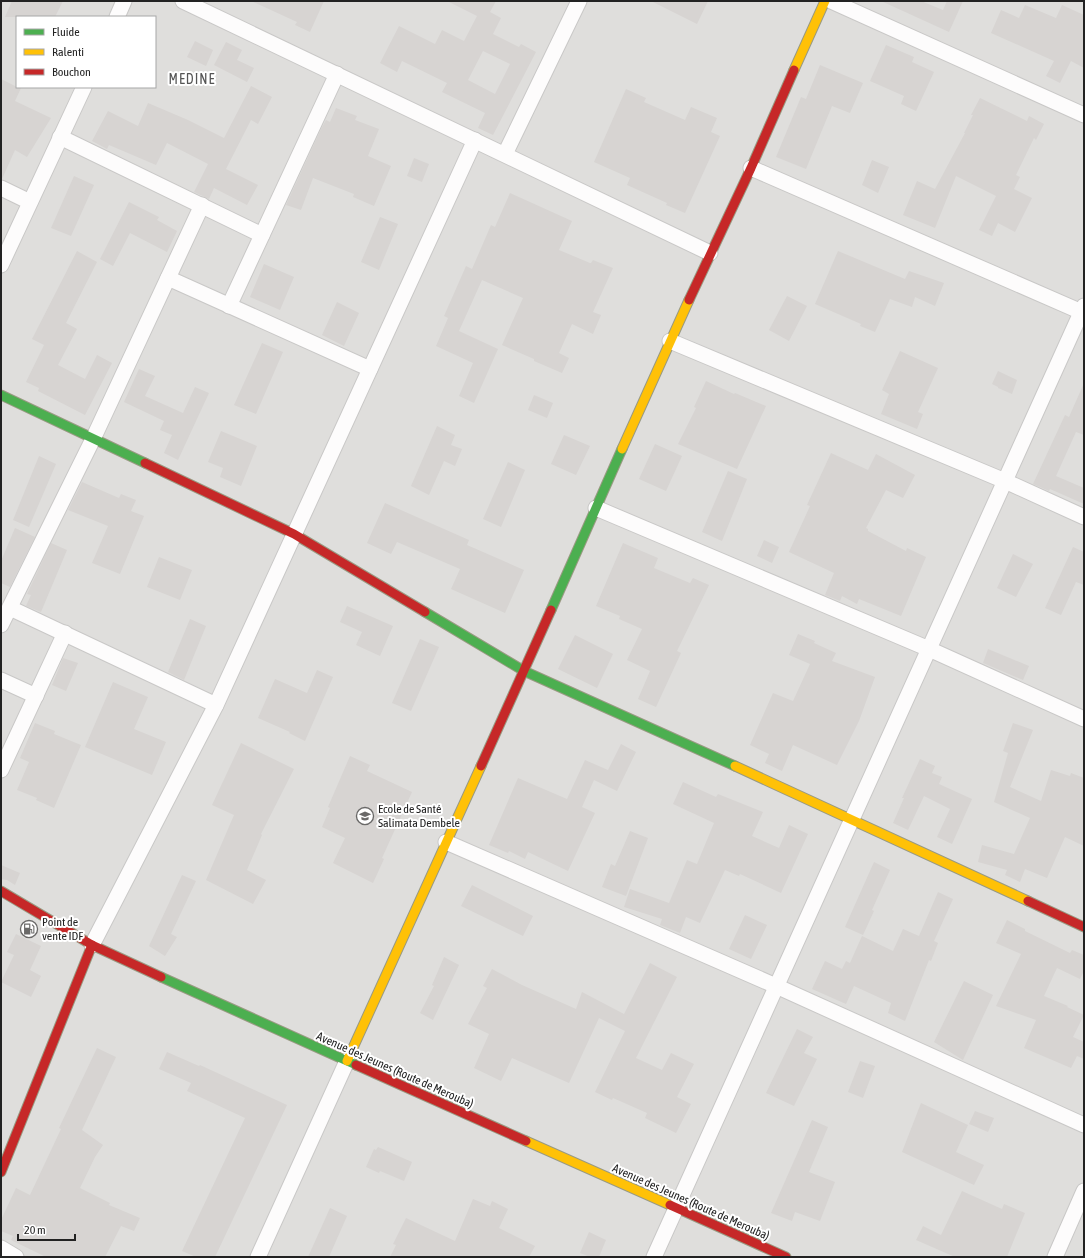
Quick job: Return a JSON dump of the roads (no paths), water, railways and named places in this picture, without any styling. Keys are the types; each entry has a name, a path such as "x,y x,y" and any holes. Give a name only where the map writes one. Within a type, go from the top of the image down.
{"street":[{"path":"117,16 124,1"},
{"path":"183,1 710,253"},
{"path":"505,154 579,1"},
{"path":"258,1257 524,671 670,341 751,168 825,1"},
{"path":"831,1 1084,115"},
{"path":"229,306 337,74"},
{"path":"1,265 84,88"},
{"path":"60,137 262,234"},
{"path":"1,1172 92,945 216,705 475,140"},
{"path":"654,1257 1083,310 751,168"},
{"path":"1,188 30,202"},
{"path":"1,625 93,439 202,206"},
{"path":"168,278 370,369"},
{"path":"670,341 1005,481 1084,517"},
{"path":"1,395 294,534 524,671 852,819 1084,927"},
{"path":"596,508 929,649 1084,719"},
{"path":"10,608 216,705"},
{"path":"1,770 65,634"},
{"path":"1,680 36,696"},
{"path":"446,842 776,986 1084,1126"},
{"name":"Avenue des Jeunes (Route de Merouba)","path":"1,891 92,945 346,1061 786,1257"},
{"path":"1054,1257 1084,1191"},
{"path":"1,1248 16,1257"}],"place":[{"name":"Ecole de Santé Salimata Dembele","path":"365,816"},
{"name":"Point de vente IDF","path":"29,929"}],"district":[{"name":"MEDINE","path":"192,79"}]}
